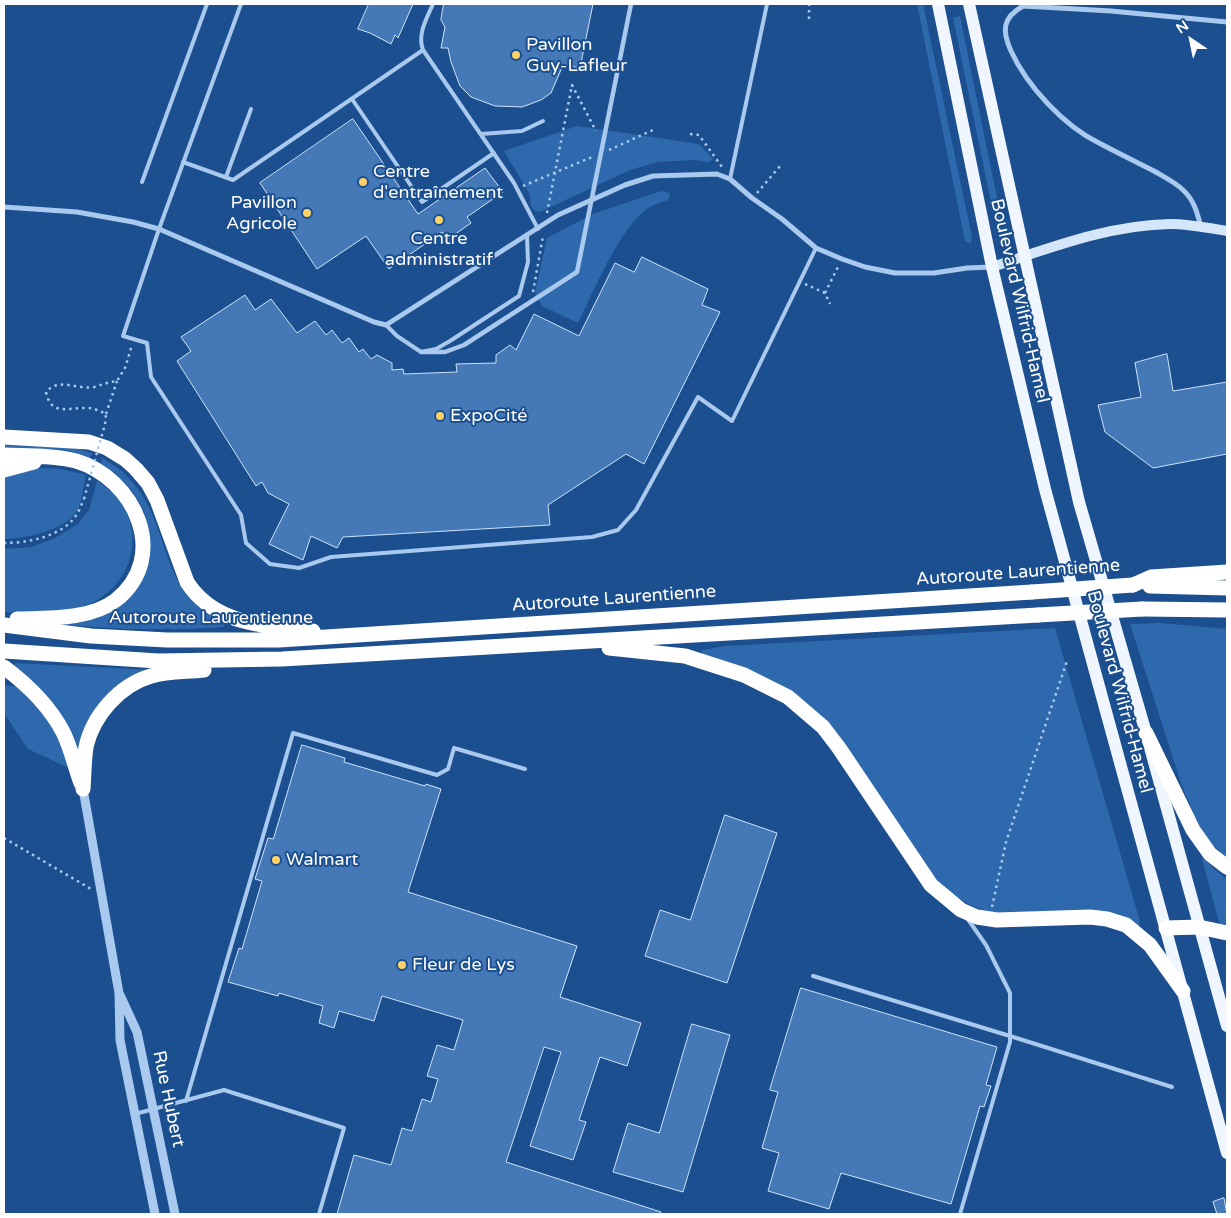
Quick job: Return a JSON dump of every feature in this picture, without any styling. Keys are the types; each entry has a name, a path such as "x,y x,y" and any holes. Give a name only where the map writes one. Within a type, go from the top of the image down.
{"highway":[{"path":"8,435 89,442 106,448 130,464 148,483 157,500 187,582 194,593 213,609 230,617 250,622 350,635"},
{"path":"4,455 55,457 76,461 96,470 114,482 124,493 133,507 140,524 143,542 143,558 139,573 130,586 116,600 88,613 55,618 4,620"},
{"path":"4,470 25,463 55,457"},
{"path":"1133,585 1151,577 1227,572"},
{"name":"Autoroute Laurentienne","path":"4,625 91,636 167,640 278,640 1133,585 1227,588"},
{"path":"4,650 158,661 282,659 566,644 1142,609 1227,610"},
{"path":"566,644 685,656 744,675 788,697 823,728 839,748 932,885 961,910 977,917 997,920 1090,917 1107,919 1126,925 1150,945 1183,992"},
{"path":"83,789 86,748 91,730 98,717 112,700 126,688 152,676 204,670 228,660"},
{"path":"4,666 46,703 64,733 83,789"},
{"path":"1146,733 1193,830 1210,854 1227,867"},
{"path":"1166,928 1199,927 1227,933"}],"main road":[{"name":"Boulevard Wilfrid-Hamel","path":"938,4 992,267 1045,489 1227,1153"},
{"name":"Boulevard Wilfrid-Hamel","path":"969,4 1079,502 1146,733 1227,1026"},
{"path":"992,267 1048,248 1107,232 1172,224 1227,231"}],"street":[{"path":"421,352 445,352 464,345 576,272 631,4"},
{"path":"1110,4 1111,11"},
{"path":"1201,227 1192,200 1172,181 1098,143 1049,106 1016,61 1006,39 1005,26 1015,11 1023,6 1111,11 1227,22"},
{"path":"4,207 77,212 133,222 158,229 374,322 386,325 558,215 625,185 653,176 717,174 730,179 816,248 865,267 895,273 934,273 967,268 992,267"},
{"name":"Rue Hubert","path":"83,789 119,993 120,1040 155,1214"},
{"name":"Rue Hubert","path":"119,993 137,1032 175,1214"}],"lane":[{"path":"142,182 207,4"},
{"path":"241,4 158,229 123,336 147,343 151,377 241,515 246,543 270,564 299,568 331,557 592,537 618,530 636,510 698,397 732,421 816,248"},
{"path":"433,4 422,32 420,43 423,50 517,188 538,229"},
{"path":"730,179 767,4"},
{"path":"182,162 233,180 423,50"},
{"path":"352,98 422,202 494,153"},
{"path":"226,177 251,109"},
{"path":"481,134 522,131 543,121"},
{"path":"386,325 397,336 421,352 436,349 450,341 519,296 528,262 527,236"},
{"path":"186,1101 293,733 437,775 448,769 454,748 525,769"},
{"path":"960,1214 1010,1042 1010,993 986,945 961,910"},
{"path":"813,976 1172,1087"},
{"path":"135,1114 224,1090 344,1128 319,1214"}],"path":[{"path":"809,4 809,19"},
{"path":"531,300 572,85 603,143"},
{"path":"517,188 655,129"},
{"path":"690,134 699,135 730,179"},
{"path":"752,198 781,165"},
{"path":"824,293 842,259"},
{"path":"800,282 824,293 830,304"},
{"path":"4,543 15,543 40,538 63,528 75,516 84,499 105,424 106,414 117,381 135,338"},
{"path":"106,414 88,408 67,410 55,408 48,402 46,392 57,384 94,387 106,382 117,381"},
{"path":"988,919 1006,842 1068,661"},
{"path":"4,838 103,895"}],"shaded area":[{"path":"917,4 923,4 972,237 971,244 965,241"},
{"path":"960,16 1001,218 1003,235 1001,237 998,236 953,18"},
{"path":"577,126 699,144 713,159 709,162 693,160 658,162 630,170 540,212 535,211 531,206 529,193 504,151"},
{"path":"661,191 670,193 668,200 650,207 639,216 618,243 578,323 542,306 535,293 547,238 593,214"},
{"path":"4,444 75,448 92,453 90,459 73,453 4,449"},
{"path":"102,458 127,477 145,499 173,571 185,593 200,608 224,624 224,627 126,629 52,624 87,620 145,571 150,553 149,536 140,504 121,479 101,464"},
{"path":"24,469 61,469 86,475 78,509 65,523 55,528 34,535 4,539 4,477"},
{"path":"97,481 112,492 123,506 130,522 131,555 125,571 116,585 103,596 79,608 46,612 4,612 4,549 31,547 55,538 78,524 89,510"},
{"path":"1160,623 1227,629 1227,857 1209,842 1192,817 1193,812 1181,783 1130,624"},
{"path":"1055,628 1139,918 1140,930 995,914 961,900 934,877 823,719 702,654 702,650 726,646"},
{"path":"15,663 152,670 136,678 78,754 14,666"},
{"path":"4,685 18,687 54,726 69,768 28,749 4,713"},
{"path":"1203,858 1227,879 1227,927 1220,926"}],"building":[{"path":"369,4 413,4 398,38 395,35 391,44 358,29"},
{"name":"Pavillon Guy-Lafleur","path":"444,4 593,4 580,68 563,65 551,93 541,100 522,107 495,106 471,97 460,86 448,48 441,48 445,27 441,20"},
{"path":"353,119 418,214 485,168 503,192 467,217 471,223 447,240 442,232 389,269 366,236 317,269 260,183"},
{"name":"ExpoCité","path":"642,257 708,289 702,305 720,312 644,464 626,454 548,505 550,525 343,537 337,548 311,536 303,560 269,544 289,504 268,493 262,482 256,486 177,361 191,351 181,337 245,295 255,310 271,299 297,333 315,321 326,335 332,330 342,343 349,338 359,352 363,349 371,359 377,355 392,363 392,370 403,369 404,374 457,372 456,364 496,363 496,355 510,345 516,350 534,314 579,336 615,263 634,272"},
{"path":"1167,354 1173,391 1227,382 1227,454 1153,468 1105,432 1098,405 1141,397 1135,363"},
{"name":"Fleur de Lys","path":"302,745 345,758 344,762 441,789 408,892 577,946 560,997 641,1023 627,1066 600,1057 579,1120 586,1122 573,1160 530,1146 561,1052 544,1047 506,1162 661,1212 660,1214 337,1214 354,1155 391,1165 402,1128 412,1131 422,1099 431,1102 438,1079 427,1076 437,1045 454,1050 463,1020 382,996 374,1021 339,1011 334,1028 319,1023 323,1006 279,993 278,996 228,982 239,948 242,949 262,881 255,879 268,838 273,839"},
{"path":"725,815 777,833 727,983 645,956 660,910 690,920"},
{"path":"801,988 997,1047 986,1085 991,1086 984,1107 980,1106 951,1204 841,1173 829,1209 768,1191 779,1153 762,1148 778,1092 770,1090"},
{"path":"692,1024 730,1035 683,1192 613,1172 628,1123 659,1133"},
{"path":"1224,1198 1227,1214 1217,1214 1213,1202"}],"place":[{"name":"Pavillon Guy-Lafleur","path":"516,55"},
{"name":"Centre d'entraînement","path":"363,182"},
{"name":"Pavillon Agricole","path":"307,213"},
{"name":"Centre administratif","path":"439,220"},
{"name":"ExpoCité","path":"440,416"},
{"name":"Walmart","path":"276,860"},
{"name":"Fleur de Lys","path":"402,965"}]}
